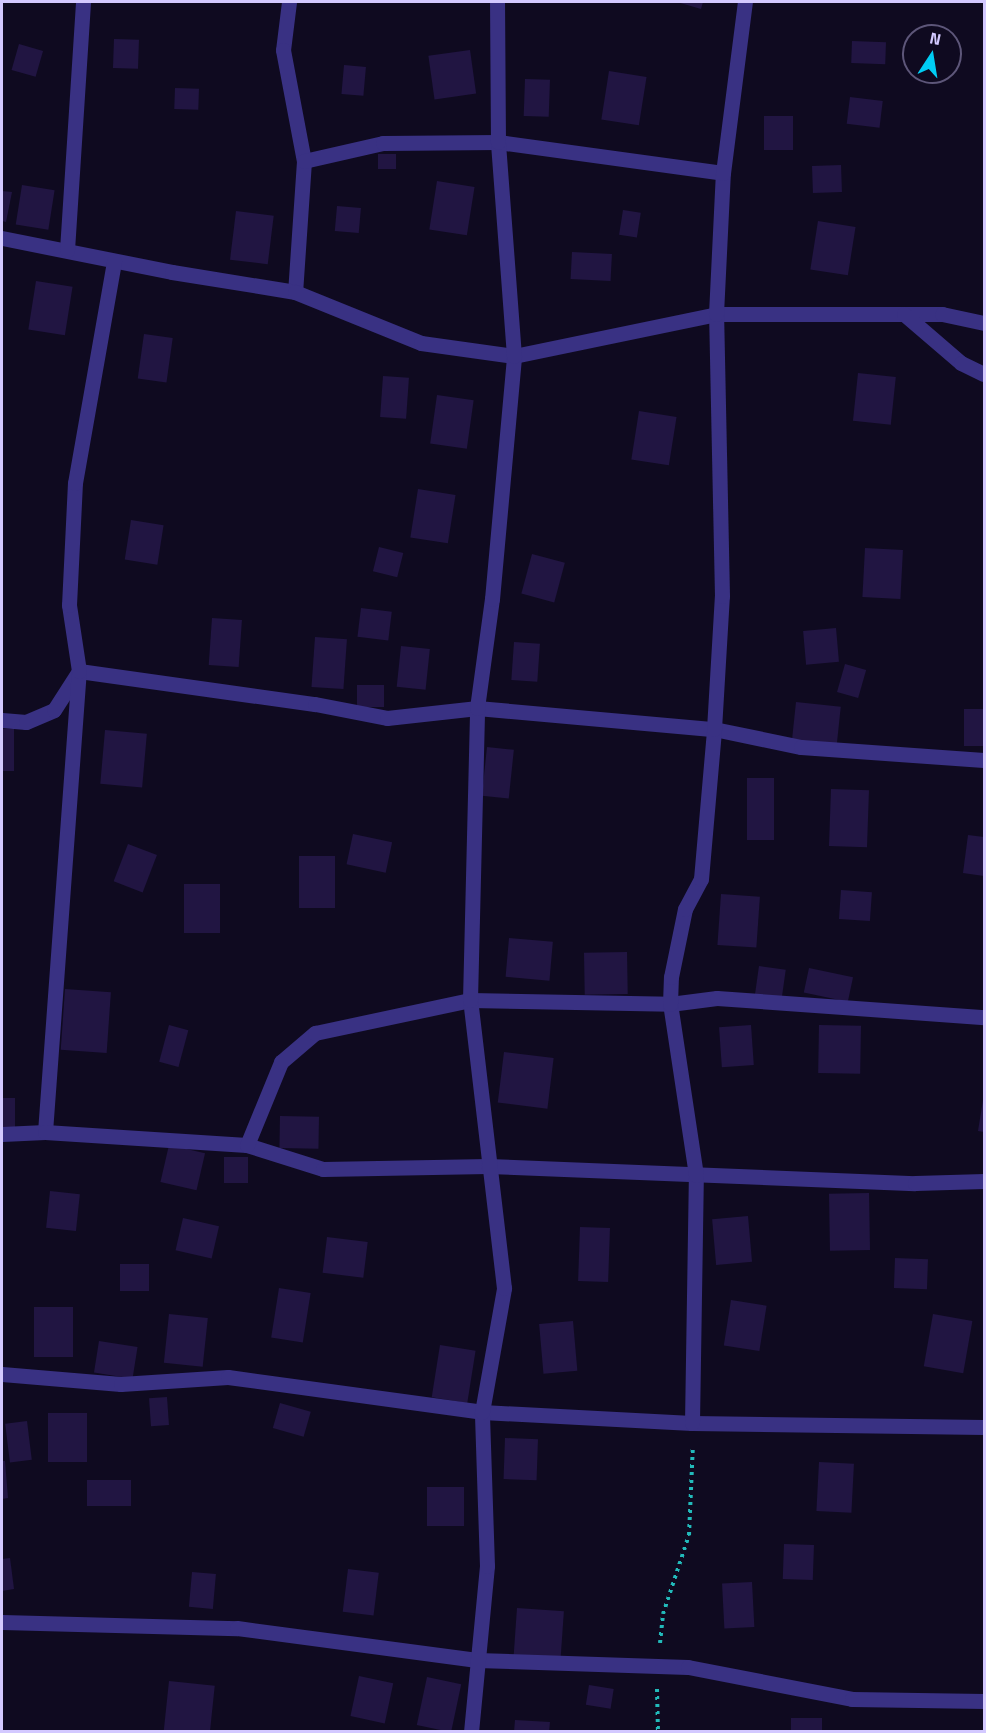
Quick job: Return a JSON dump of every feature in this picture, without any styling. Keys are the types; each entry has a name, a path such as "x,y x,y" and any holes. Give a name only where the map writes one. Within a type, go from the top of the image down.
{"street":[{"path":"67,250 83,2"},
{"path":"289,2 283,50 304,161 295,292"},
{"path":"471,1731 487,1566 482,1412 504,1288 470,1000 477,708 492,599 514,356 498,142 497,2"},
{"path":"693,1423 696,1175 670,1004 671,977 685,909 700,879 714,729 722,596 716,314 723,173 744,2"},
{"path":"304,161 382,142 498,142 723,173"},
{"path":"2,238 114,261 295,292 421,343 514,356 716,314 942,314 984,323"},
{"path":"45,1132 79,670 69,605 75,483 114,261"},
{"path":"904,314 961,363 984,374"},
{"path":"79,670 315,704 387,718 477,708 714,729 801,747 984,760"},
{"path":"2,720 26,722 54,710 79,670"},
{"path":"247,1145 281,1062 315,1033 470,1000 670,1004 717,998 984,1017"},
{"path":"2,1134 45,1132 247,1145 323,1169 488,1166 915,1183 984,1181"},
{"path":"2,1374 121,1384 228,1377 482,1412 693,1423 984,1427"},
{"path":"2,1622 237,1628 477,1660 688,1667 852,1699 984,1701"}],"path":[{"path":"658,1731 657,1666 663,1614 689,1535 694,1472 693,1423"}],"building":[{"path":"677,2 703,2 701,9"},
{"path":"114,39 139,40 138,69 113,68"},
{"path":"852,41 886,42 885,64 851,63"},
{"path":"19,44 43,51 36,77 12,70"},
{"path":"470,50 476,94 435,99 428,56"},
{"path":"344,65 366,67 363,96 341,94"},
{"path":"609,71 647,77 639,125 601,119"},
{"path":"525,79 550,80 549,117 524,116"},
{"path":"175,88 199,89 198,110 174,109"},
{"path":"850,97 883,101 879,128 847,124"},
{"path":"764,116 793,116 793,150 764,150"},
{"path":"378,154 396,154 396,169 378,169"},
{"path":"841,165 842,192 813,193 812,166"},
{"path":"437,181 475,187 467,235 429,229"},
{"path":"22,185 55,190 48,230 16,225"},
{"path":"2,191 12,192 6,222 2,221"},
{"path":"337,206 361,208 359,233 335,231"},
{"path":"623,210 641,213 637,238 619,235"},
{"path":"236,211 274,216 268,264 230,260"},
{"path":"818,221 856,227 848,275 810,269"},
{"path":"572,252 612,254 611,281 571,279"},
{"path":"36,281 73,287 65,335 28,329"},
{"path":"144,334 173,338 166,383 138,379"},
{"path":"858,373 896,377 891,425 853,421"},
{"path":"383,376 409,378 406,419 380,417"},
{"path":"437,395 474,400 467,449 430,444"},
{"path":"639,411 677,417 669,465 631,459"},
{"path":"418,489 456,495 448,543 410,537"},
{"path":"131,520 164,525 157,565 125,560"},
{"path":"379,547 403,553 397,577 373,571"},
{"path":"865,548 903,550 900,599 862,597"},
{"path":"532,554 565,563 554,602 521,594"},
{"path":"361,608 392,612 388,641 357,637"},
{"path":"212,618 242,620 239,667 209,665"},
{"path":"836,628 839,662 806,665 803,631"},
{"path":"315,637 347,639 343,689 312,687"},
{"path":"514,642 540,644 537,682 511,680"},
{"path":"401,646 430,649 426,690 397,687"},
{"path":"845,664 866,670 858,698 837,692"},
{"path":"357,685 384,685 384,707 357,707"},
{"path":"796,702 841,707 837,744 792,740"},
{"path":"964,709 984,709 984,746 964,746"},
{"path":"2,729 14,729 14,771 2,771"},
{"path":"105,730 147,734 142,787 100,784"},
{"path":"487,747 514,750 509,799 482,796"},
{"path":"747,778 774,778 774,840 747,840"},
{"path":"831,789 869,790 867,847 829,846"},
{"path":"353,834 392,842 386,873 347,864"},
{"path":"968,835 984,837 984,876 963,873"},
{"path":"128,844 157,855 143,892 114,881"},
{"path":"299,856 335,856 335,908 299,908"},
{"path":"184,884 220,884 220,933 184,933"},
{"path":"841,890 872,892 870,921 839,919"},
{"path":"721,894 760,897 756,948 717,945"},
{"path":"509,938 553,942 549,981 506,977"},
{"path":"627,952 628,994 585,995 584,953"},
{"path":"759,966 786,970 782,998 755,995"},
{"path":"809,968 853,977 848,1002 804,992"},
{"path":"65,989 111,992 107,1053 61,1050"},
{"path":"169,1025 188,1030 178,1067 159,1062"},
{"path":"751,1025 754,1065 722,1067 719,1027"},
{"path":"819,1025 861,1026 860,1074 818,1073"},
{"path":"504,1052 554,1058 547,1109 498,1103"},
{"path":"2,1098 15,1098 15,1129 2,1129"},
{"path":"984,1100 984,1132 978,1131"},
{"path":"280,1116 319,1117 318,1149 279,1148"},
{"path":"169,1145 205,1153 197,1190 160,1182"},
{"path":"224,1157 248,1157 248,1183 224,1183"},
{"path":"50,1191 80,1194 76,1231 46,1228"},
{"path":"869,1193 870,1250 830,1251 829,1194"},
{"path":"748,1216 752,1262 716,1265 712,1219"},
{"path":"183,1218 219,1226 212,1258 176,1250"},
{"path":"580,1227 610,1228 608,1282 578,1281"},
{"path":"327,1237 368,1242 363,1278 323,1273"},
{"path":"895,1258 928,1259 927,1289 894,1288"},
{"path":"120,1264 149,1264 149,1291 120,1291"},
{"path":"279,1288 311,1293 303,1342 271,1337"},
{"path":"731,1300 767,1306 759,1351 724,1345"},
{"path":"34,1307 73,1307 73,1357 34,1357"},
{"path":"169,1314 208,1318 203,1367 164,1363"},
{"path":"933,1314 972,1321 963,1373 924,1366"},
{"path":"573,1321 577,1371 543,1374 539,1324"},
{"path":"99,1341 138,1347 133,1379 94,1373"},
{"path":"440,1345 476,1351 467,1403 432,1397"},
{"path":"167,1397 169,1425 151,1426 149,1398"},
{"path":"280,1403 311,1412 304,1437 273,1428"},
{"path":"48,1413 87,1413 87,1462 48,1462"},
{"path":"27,1421 32,1460 10,1462 5,1424"},
{"path":"505,1438 538,1439 537,1480 504,1479"},
{"path":"2,1461 5,1461 8,1498 2,1499"},
{"path":"819,1462 854,1464 851,1513 816,1511"},
{"path":"87,1480 131,1480 131,1506 87,1506"},
{"path":"427,1487 464,1487 464,1526 427,1526"},
{"path":"784,1544 814,1545 813,1580 783,1579"},
{"path":"10,1558 14,1589 2,1591 2,1559"},
{"path":"348,1569 379,1573 374,1615 343,1612"},
{"path":"192,1572 216,1574 213,1609 189,1607"},
{"path":"752,1582 754,1627 724,1629 722,1584"},
{"path":"517,1608 564,1611 561,1659 514,1656"},
{"path":"359,1676 393,1683 385,1723 350,1716"},
{"path":"427,1677 461,1684 451,1732 417,1725"},
{"path":"169,1681 215,1686 210,1732 164,1732"},
{"path":"589,1685 614,1689 611,1709 586,1705"},
{"path":"791,1718 822,1718 822,1732 791,1732"},
{"path":"515,1720 550,1722 549,1732 514,1732"}]}
